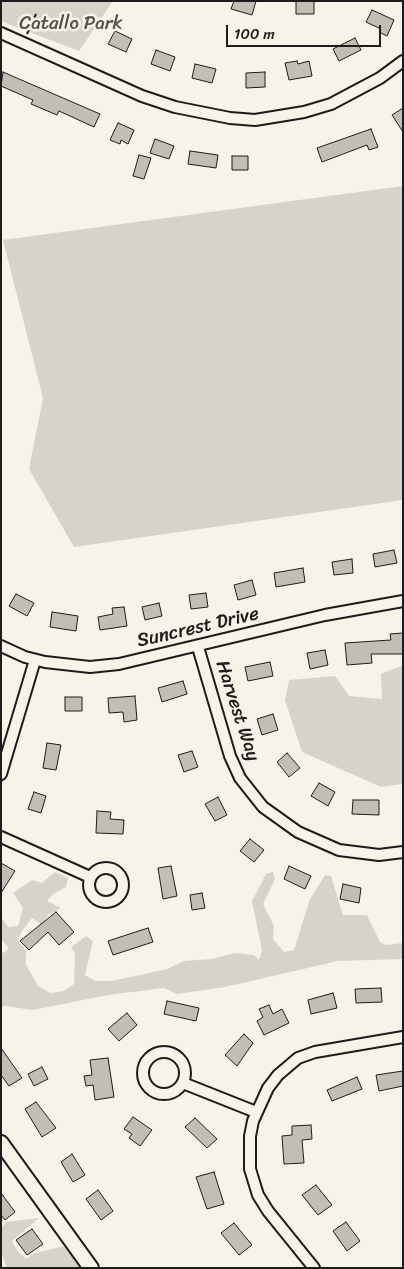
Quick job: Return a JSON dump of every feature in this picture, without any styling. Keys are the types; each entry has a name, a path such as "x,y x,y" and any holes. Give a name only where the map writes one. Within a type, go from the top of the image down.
{"street":[{"path":"1,34 23,42 142,96 230,118 255,120 286,116 331,104 366,86 403,61"},
{"name":"Suncrest Drive","path":"1,646 35,660 90,667 119,664 198,647 325,615 403,601"},
{"name":"Harvest Way","path":"198,647 230,756 240,778 263,807 298,832 318,843 339,850 379,855 403,852"},
{"path":"1,774 35,660"},
{"path":"1,836 90,877"},
{"path":"314,1268 268,1211 258,1195 250,1169 250,1136 256,1112 278,1075 298,1058 344,1046 403,1037"},
{"path":"166,1052 173,1053 183,1062 185,1069 183,1083 173,1092 159,1094 152,1091 144,1080 144,1066 152,1055 166,1052"},
{"path":"183,1083 256,1112"},
{"path":"1,1143 91,1268"}],"path":[{"path":"23,42 36,14"}],"green space":[{"name":"Catallo Park","path":"1,1 113,1 79,51 1,21"},
{"path":"403,186 403,500 74,547 29,469 43,398 3,240"},
{"path":"403,665 403,784 381,787 302,752 285,700 289,680 335,676 349,696 382,699 381,674"},
{"path":"55,872 68,878 66,887 53,894 47,901 61,908 48,915 42,925 32,918 22,931 18,941 26,951 26,965 38,986 50,993 64,991 74,984 75,954 71,947 86,936 93,941 85,975 95,981 112,981 167,969 184,961 212,959 235,953 254,955 259,960 262,950 252,901 266,874 273,872 275,879 263,904 274,926 273,939 284,952 294,950 310,899 325,875 331,876 343,915 367,915 380,942 386,945 403,943 403,959 338,961 225,987 177,994 164,988 108,995 33,1010 1,1007 1,954 9,949 1,939 1,917 8,927 18,926 23,908 13,893 32,880 42,883"},
{"path":"39,1218 12,1241 18,1252 26,1259 35,1253 65,1246 82,1268 7,1268 1,1253 1,1228 6,1222"}],"building":[{"path":"234,1 256,1 252,15 231,9"},
{"path":"296,1 314,1 314,14 296,14"},
{"path":"372,10 394,20 387,36 379,32 381,29 366,22"},
{"path":"115,31 132,39 126,52 108,44"},
{"path":"355,38 361,50 339,61 333,49"},
{"path":"156,50 175,57 170,71 151,64"},
{"path":"297,61 298,64 309,61 312,76 289,80 285,63"},
{"path":"195,64 216,69 212,83 192,78"},
{"path":"3,72 100,114 94,127 59,111 57,115 31,104 33,100 1,86"},
{"path":"265,72 265,87 246,88 246,73"},
{"path":"403,108 403,132 392,115"},
{"path":"118,123 134,130 128,144 121,140 120,144 110,140"},
{"path":"371,129 378,147 369,150 367,145 322,162 317,148"},
{"path":"155,139 174,146 169,159 150,153"},
{"path":"190,151 218,155 216,168 188,164"},
{"path":"139,155 151,158 144,179 133,176"},
{"path":"232,156 248,156 248,170 232,170"},
{"path":"394,550 397,563 375,567 373,554"},
{"path":"352,559 353,573 334,575 332,562"},
{"path":"303,568 305,582 276,587 274,573"},
{"path":"252,580 256,595 238,600 234,585"},
{"path":"206,593 208,607 191,609 189,595"},
{"path":"16,594 34,603 27,616 9,606"},
{"path":"159,603 162,616 145,620 142,607"},
{"path":"124,607 127,626 100,630 98,617 113,614 112,608"},
{"path":"52,612 78,616 76,631 50,627"},
{"path":"403,633 403,654 371,654 372,663 347,665 345,643 391,640 390,634"},
{"path":"325,650 328,665 310,669 307,653"},
{"path":"270,662 273,676 248,681 245,667"},
{"path":"183,681 187,694 162,702 158,688"},
{"path":"135,696 137,720 124,722 123,712 109,713 108,698"},
{"path":"65,697 82,697 82,711 65,711"},
{"path":"273,714 278,730 262,735 257,719"},
{"path":"47,743 61,745 56,770 43,768"},
{"path":"192,751 198,767 184,772 178,755"},
{"path":"287,753 300,768 289,777 277,762"},
{"path":"319,783 335,792 328,806 311,796"},
{"path":"34,792 46,796 41,813 28,809"},
{"path":"218,797 227,815 215,821 205,804"},
{"path":"353,800 379,800 379,815 352,814"},
{"path":"97,811 111,812 110,819 124,820 123,834 96,833"},
{"path":"250,839 264,850 254,862 240,851"},
{"path":"1,863 15,871 1,893"},
{"path":"171,866 177,896 163,899 158,868"},
{"path":"289,866 311,876 305,889 284,879"},
{"path":"343,884 361,888 359,903 340,899"},
{"path":"202,893 205,908 192,910 190,895"},
{"path":"56,912 74,932 59,945 48,932 29,950 20,941"},
{"path":"148,928 153,942 113,955 108,941"},
{"path":"381,988 382,1002 356,1003 355,989"},
{"path":"333,993 337,1008 311,1014 308,1000"},
{"path":"167,1001 199,1008 196,1021 164,1014"},
{"path":"269,1005 273,1014 282,1009 289,1023 264,1035 257,1021 263,1017 259,1009"},
{"path":"127,1013 137,1025 119,1041 108,1029"},
{"path":"244,1034 253,1043 237,1066 225,1055"},
{"path":"1,1048 22,1078 9,1086 1,1075"},
{"path":"108,1058 114,1097 95,1100 93,1085 86,1086 84,1076 92,1075 90,1060"},
{"path":"42,1067 48,1079 34,1086 28,1074"},
{"path":"403,1071 403,1086 379,1091 376,1075"},
{"path":"357,1077 362,1089 332,1101 327,1090"},
{"path":"36,1102 56,1128 42,1137 25,1109"},
{"path":"133,1117 152,1130 140,1146 129,1138 132,1134 124,1129"},
{"path":"195,1118 217,1139 207,1148 185,1127"},
{"path":"311,1125 312,1139 302,1140 304,1163 284,1164 282,1136 292,1135 292,1126"},
{"path":"72,1154 85,1175 73,1182 61,1162"},
{"path":"214,1172 224,1204 207,1209 196,1177"},
{"path":"316,1185 332,1205 318,1215 302,1195"},
{"path":"98,1190 113,1211 101,1220 86,1199"},
{"path":"1,1193 15,1212 5,1220 1,1215"},
{"path":"346,1222 360,1241 347,1251 333,1231"},
{"path":"234,1223 252,1245 239,1255 221,1233"},
{"path":"32,1229 43,1244 27,1255 16,1240"}]}
